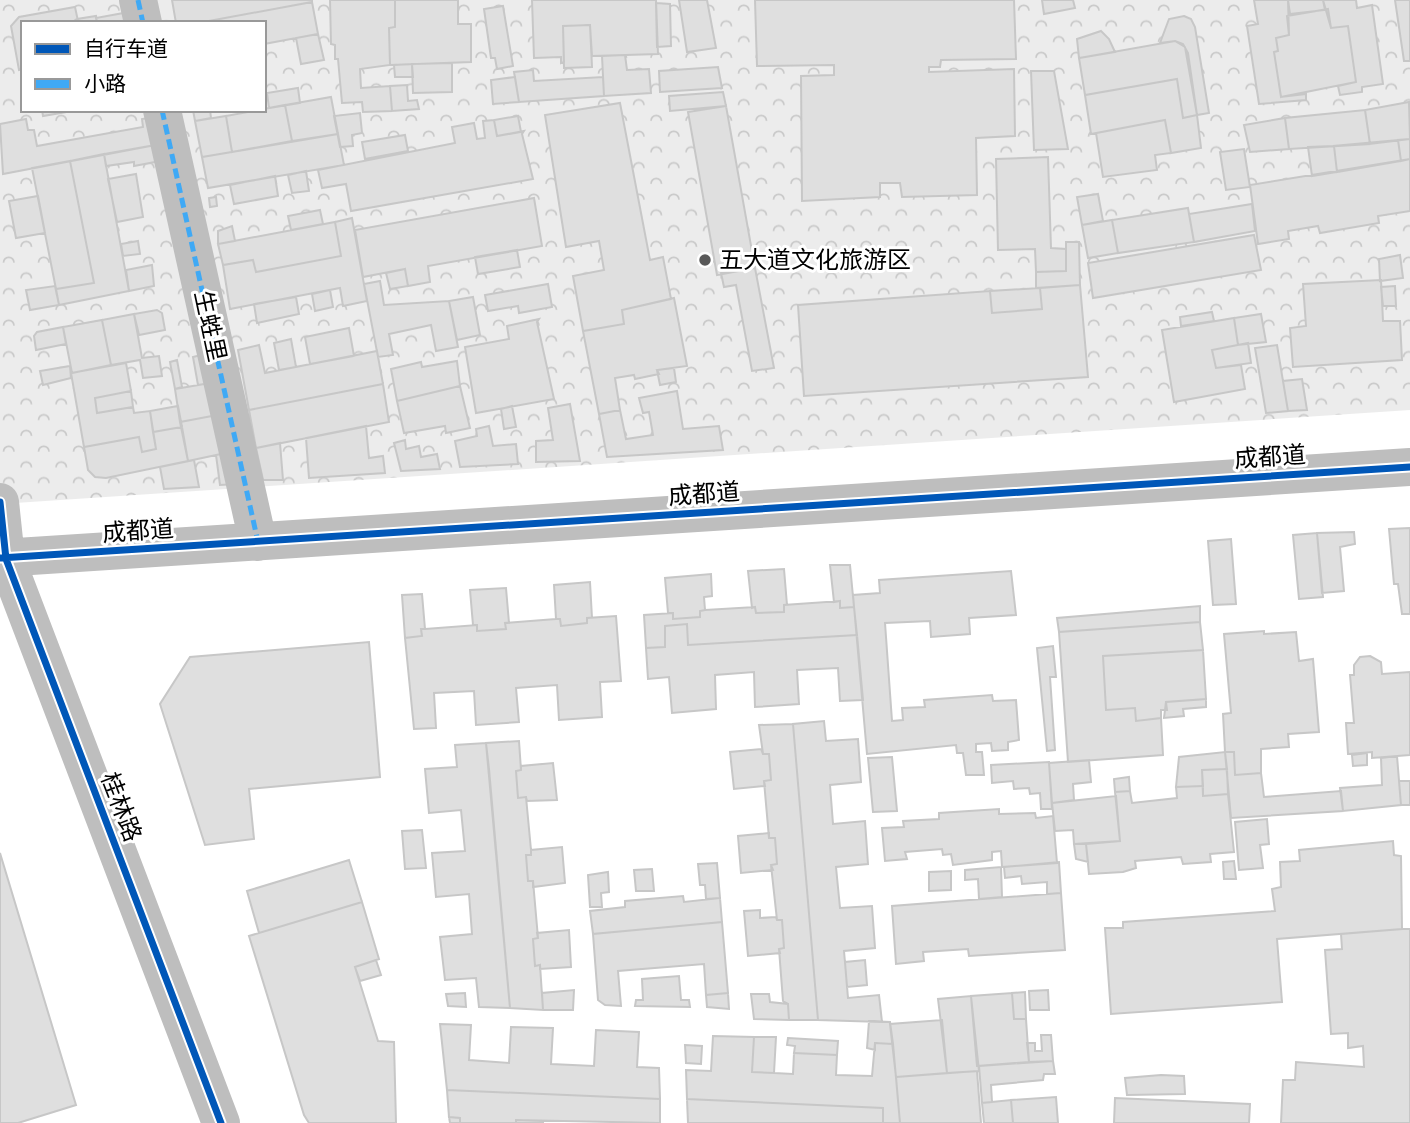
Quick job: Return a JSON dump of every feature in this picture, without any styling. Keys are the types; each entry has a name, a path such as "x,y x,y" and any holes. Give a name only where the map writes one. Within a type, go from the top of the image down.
{"street":[{"path":"138,0 143,21"},
{"name":"生﨡里","path":"162,112 258,542"},
{"name":"成都道","path":"3,558 1410,467"},
{"name":"桂林路","path":"0,502 3,558 221,1123"}],"green space":[{"name":"五大道文化旅游区","path":"0,0 1410,0 1410,410 0,504"}],"building":[{"path":"172,0 312,0 209,21 176,21"},
{"path":"330,0 395,0 395,27 389,28 390,65 360,69 361,88 390,86 392,111 363,112 362,102 342,103 338,59 335,59 335,45 331,44"},
{"path":"395,0 458,0 458,24 471,24 471,62 390,65 389,28 395,27"},
{"path":"532,0 656,0 658,54 592,56 590,25 563,26 564,62 561,63 561,57 534,58"},
{"path":"679,0 707,0 716,48 687,52"},
{"path":"755,0 1014,0 1016,59 941,60 940,67 929,67 929,72 1014,69 1015,136 976,138 977,195 902,197 900,183 880,183 880,197 802,201 801,76 834,75 834,65 757,66"},
{"path":"1042,0 1073,0 1075,8 1044,14"},
{"path":"1254,0 1288,0 1289,35 1276,38 1278,51 1274,52 1281,97 1306,94 1306,100 1259,104 1247,26 1258,24"},
{"path":"1288,0 1323,0 1325,10 1290,14"},
{"path":"1323,0 1356,0 1357,8 1372,5 1383,84 1362,87 1362,92 1340,95 1338,86 1356,82 1348,26 1331,28"},
{"path":"1395,0 1410,0 1410,61 1404,61"},
{"path":"312,2 318,34 266,44 266,21 209,21"},
{"path":"656,3 670,4 671,46 657,47"},
{"path":"503,6 513,66 497,69 495,58 491,58 484,9"},
{"path":"75,7 78,21 21,21 19,70 11,26 19,17"},
{"path":"1328,9 1331,28 1348,26 1356,82 1281,97 1274,52 1278,51 1276,38 1289,35 1287,16"},
{"path":"129,12 131,21 97,21 96,18"},
{"path":"96,16 97,21 74,21"},
{"path":"1184,16 1191,19 1195,27 1209,113 1197,115 1185,47 1175,41 1160,43 1169,19"},
{"path":"590,25 592,67 564,68 563,26"},
{"path":"1101,31 1109,39 1115,52 1079,58 1077,39"},
{"path":"318,34 324,60 301,64 296,38"},
{"path":"1175,41 1183,44 1188,53 1197,115 1183,118 1177,79 1085,95 1079,58"},
{"path":"625,55 627,70 649,69 651,93 604,96 602,56"},
{"path":"452,63 452,92 413,93 412,64"},
{"path":"412,64 413,77 395,77 394,65"},
{"path":"718,67 722,88 660,92 659,71"},
{"path":"533,70 534,81 603,77 604,96 519,102 514,72"},
{"path":"1031,71 1054,71 1068,149 1034,150"},
{"path":"515,77 519,102 493,104 491,80"},
{"path":"1177,79 1183,118 1197,115 1201,148 1171,153 1165,120 1091,134 1085,95"},
{"path":"407,85 408,101 417,100 419,109 392,111 390,86"},
{"path":"298,88 300,103 269,108 267,93"},
{"path":"723,92 726,106 670,111 669,96"},
{"path":"331,97 338,134 292,141 285,105"},
{"path":"1409,102 1410,139 1370,144 1365,110"},
{"path":"620,103 650,260 663,257 671,299 622,310 624,324 583,331 573,276 604,270 599,241 566,247 545,115"},
{"path":"285,105 292,141 232,152 226,116 266,112 266,109"},
{"path":"726,106 755,268 717,275 688,112"},
{"path":"1365,110 1370,144 1289,149 1285,118"},
{"path":"42,112 66,112 43,116"},
{"path":"193,112 210,112 211,118 195,121"},
{"path":"360,113 362,133 352,135 353,146 340,147 334,116"},
{"path":"172,114 155,145 3,174 0,124 26,119 28,130 34,130 37,146 143,127 142,119"},
{"path":"226,116 232,152 202,157 195,121"},
{"path":"518,116 521,132 497,136 494,120"},
{"path":"1285,118 1289,149 1250,152 1244,125"},
{"path":"494,120 497,136 524,131 522,134 533,179 351,211 346,184 322,188 318,170 455,143 452,127 474,123 477,139 485,138 483,121"},
{"path":"1165,120 1171,153 1155,155 1157,170 1103,177 1096,133"},
{"path":"338,134 344,165 208,188 202,157"},
{"path":"405,135 408,151 365,159 362,142"},
{"path":"1410,139 1410,159 1401,161 1398,140"},
{"path":"1398,140 1401,161 1337,172 1334,146"},
{"path":"155,145 181,157 134,166 134,162 106,166 104,154"},
{"path":"1334,146 1337,172 1312,176 1308,147"},
{"path":"1244,149 1250,187 1226,190 1220,152"},
{"path":"104,154 129,291 59,305 56,289 94,283 70,161"},
{"path":"1048,157 1051,248 1066,249 1066,271 1036,272 1035,249 998,250 996,159"},
{"path":"1410,159 1410,211 1378,216 1379,223 1320,233 1318,226 1288,231 1289,239 1258,244 1250,185"},
{"path":"70,161 94,283 56,289 32,168"},
{"path":"306,171 309,191 292,193 288,175"},
{"path":"136,174 143,217 117,222 108,179"},
{"path":"275,176 278,196 234,204 230,185"},
{"path":"1098,194 1103,221 1082,225 1077,197"},
{"path":"38,196 45,233 16,238 9,201"},
{"path":"216,197 217,206 210,207 209,198"},
{"path":"534,198 542,246 428,266 430,282 408,286 405,269 363,277 355,230"},
{"path":"1252,204 1255,231 1194,242 1189,214"},
{"path":"1188,208 1194,242 1118,253 1112,220"},
{"path":"320,210 323,224 291,230 288,216"},
{"path":"352,218 367,301 343,306 340,288 230,309 223,265 253,260 256,272 341,256 335,222"},
{"path":"1112,220 1118,253 1088,258 1082,225"},
{"path":"335,222 341,256 256,272 253,260 223,265 218,244"},
{"path":"232,226 235,241 218,244 218,231"},
{"path":"1254,235 1261,270 1093,298 1088,263"},
{"path":"138,241 140,254 123,256 121,244"},
{"path":"1066,242 1079,242 1080,285 1036,288 1036,272 1066,271"},
{"path":"517,250 520,267 478,274 475,257"},
{"path":"1400,255 1403,278 1380,281 1379,259"},
{"path":"152,265 154,286 129,291 126,270"},
{"path":"755,268 774,368 752,371 736,285 724,287 721,273"},
{"path":"405,269 408,286 390,289 386,273"},
{"path":"1381,280 1383,321 1400,321 1402,360 1293,367 1290,328 1306,326 1303,284"},
{"path":"380,281 384,305 449,301 458,347 436,351 431,325 389,334 393,355 378,357 364,284"},
{"path":"548,284 552,307 519,313 518,306 488,311 485,295"},
{"path":"1080,285 1088,377 804,396 798,305 990,291 992,313 1042,309 1040,288"},
{"path":"55,286 59,305 30,310 26,290"},
{"path":"1395,286 1396,306 1383,306 1381,287"},
{"path":"1040,288 1042,309 992,313 990,291"},
{"path":"330,290 333,307 315,311 312,294"},
{"path":"296,297 299,314 257,323 254,304"},
{"path":"473,297 480,335 457,340 449,301"},
{"path":"674,298 687,366 657,370 659,374 635,379 634,375 615,378 620,410 599,414 583,331 624,324 622,310"},
{"path":"157,310 162,313 165,330 139,335 134,314"},
{"path":"1212,312 1214,321 1181,326 1180,317"},
{"path":"134,314 142,358 159,356 162,376 143,378 140,360 111,365 102,320"},
{"path":"1261,314 1266,342 1238,345 1234,318"},
{"path":"1234,318 1238,345 1212,350 1216,368 1241,365 1245,389 1174,402 1162,330"},
{"path":"539,319 537,322 554,399 476,413 465,347 509,339 507,326"},
{"path":"102,320 111,365 72,373 63,327"},
{"path":"63,327 66,344 36,350 34,336 37,332"},
{"path":"349,328 354,356 310,364 305,337"},
{"path":"291,339 296,367 279,370 274,343"},
{"path":"1248,343 1251,363 1216,368 1212,350"},
{"path":"259,345 265,373 377,351 383,384 249,410 238,350"},
{"path":"1277,345 1288,411 1266,413 1255,348"},
{"path":"213,352 222,381 198,385 193,357"},
{"path":"177,360 182,387 175,389 170,362"},
{"path":"457,361 460,386 397,401 391,369 421,362 422,367"},
{"path":"126,363 131,391 95,398 97,413 133,407 134,413 150,411 156,449 142,452 139,437 84,447 71,373"},
{"path":"70,366 71,378 43,385 40,371"},
{"path":"674,368 676,382 660,385 657,370"},
{"path":"1302,379 1307,410 1288,411 1283,381"},
{"path":"222,381 228,413 180,422 175,389"},
{"path":"383,384 389,422 256,448 249,410"},
{"path":"460,386 470,428 446,433 445,426 404,433 397,401"},
{"path":"131,391 133,407 97,413 95,398"},
{"path":"677,391 683,429 719,426 723,450 607,457 599,414 620,410 626,439 653,435 649,412 643,413 639,398"},
{"path":"570,404 580,461 536,462 536,441 553,440 548,408"},
{"path":"178,406 182,427 153,432 150,411"},
{"path":"512,406 516,427 504,429 501,409"},
{"path":"228,413 235,451 188,461 180,422"},
{"path":"366,426 369,458 383,456 385,473 309,478 306,438"},
{"path":"489,426 493,446 516,444 518,464 460,467 455,441 477,436 476,429"},
{"path":"182,427 188,461 106,478 95,477 88,470 84,447 139,437 142,452 156,449 153,432"},
{"path":"405,440 406,449 419,446 421,457 437,454 440,469 401,471 394,443"},
{"path":"280,443 283,480 263,480 256,448"},
{"path":"235,451 238,484 220,485 216,455"},
{"path":"194,460 199,487 164,489 160,467"},
{"path":"1410,528 1410,614 1402,614 1398,584 1394,584 1389,529"},
{"path":"1354,532 1355,544 1340,547 1344,591 1322,593 1317,533"},
{"path":"1317,533 1323,597 1299,599 1293,535"},
{"path":"1231,539 1236,604 1213,605 1208,541"},
{"path":"830,565 850,565 854,607 840,608 840,601 834,602"},
{"path":"784,569 787,605 784,605 784,612 756,613 755,607 752,608 748,571"},
{"path":"1011,571 1016,615 969,618 970,634 931,637 930,621 885,623 892,721 903,720 902,708 925,707 924,700 992,695 993,701 1016,700 1019,740 1008,742 1008,750 992,751 991,743 976,744 976,752 982,752 984,775 966,775 963,753 957,753 956,745 867,754 853,595 880,593 879,580"},
{"path":"711,574 712,596 704,597 705,610 700,611 700,617 673,619 673,613 668,613 665,578"},
{"path":"590,582 592,618 587,618 587,623 561,626 560,619 556,619 554,585"},
{"path":"506,588 509,623 505,623 506,629 477,631 477,625 473,625 470,590"},
{"path":"422,594 425,629 421,629 422,636 405,638 402,595"},
{"path":"840,601 840,608 854,607 857,635 688,645 687,624 665,626 665,647 646,648 644,615 673,613 673,619 700,617 700,611 705,610 755,607 756,613 784,612 784,605"},
{"path":"1200,606 1200,622 1059,632 1057,618"},
{"path":"616,616 621,681 600,682 602,717 559,720 557,685 516,688 519,722 476,725 474,691 434,693 436,728 414,729 405,638 422,636 421,629 477,625 477,631 506,629 505,623 556,619 560,619 561,626 587,623 587,618"},
{"path":"1200,622 1203,650 1103,656 1106,710 1135,708 1136,721 1161,718 1163,755 1068,762 1059,632"},
{"path":"687,624 688,645 857,635 863,700 840,701 838,668 797,670 799,704 755,707 754,672 715,675 716,709 672,713 669,677 648,679 646,648 665,647 665,626"},
{"path":"1264,631 1264,634 1296,632 1299,661 1313,659 1319,732 1288,734 1289,747 1261,749 1261,773 1235,775 1234,752 1225,752 1223,714 1231,713 1224,634"},
{"path":"369,642 380,777 249,789 254,839 205,845 160,704 190,657"},
{"path":"1053,646 1056,677 1050,677 1055,750 1047,751 1037,648"},
{"path":"1203,650 1206,699 1166,702 1167,710 1161,710 1161,718 1136,721 1135,708 1106,710 1103,656"},
{"path":"1370,656 1381,662 1382,674 1410,672 1410,755 1372,758 1372,752 1348,754 1346,723 1354,723 1350,675 1354,675 1354,665 1360,657"},
{"path":"1206,699 1206,707 1183,709 1184,716 1164,718 1166,702"},
{"path":"824,721 826,741 858,739 861,782 830,785 833,824 865,821 868,864 836,867 840,908 872,906 875,948 844,951 848,998 879,995 882,1022 818,1020 793,724"},
{"path":"793,724 818,1020 789,1020 788,1004 783,1001 779,949 784,948 782,920 777,920 771,865 777,864 775,838 769,838 764,781 771,780 769,754 763,754 759,725"},
{"path":"519,741 521,770 516,771 518,798 526,797 531,850 531,855 526,855 528,881 533,881 538,938 533,939 535,966 540,965 543,1010 510,1008 486,743"},
{"path":"486,743 510,1008 479,1007 476,978 445,980 440,937 472,934 469,894 436,897 432,853 465,851 461,810 429,813 425,769 457,767 455,745"},
{"path":"761,749 763,754 769,754 771,780 764,781 765,786 734,789 730,752"},
{"path":"1225,752 1234,752 1235,775 1261,773 1264,797 1341,791 1343,811 1231,818"},
{"path":"1225,752 1227,769 1202,770 1203,786 1176,787 1179,757"},
{"path":"1367,753 1367,765 1353,766 1352,755"},
{"path":"1397,756 1401,805 1343,811 1340,788 1382,785 1381,758"},
{"path":"892,757 897,811 873,812 868,758"},
{"path":"1089,760 1091,782 1073,784 1074,800 1052,803 1049,763"},
{"path":"1049,762 1052,809 1041,809 1040,793 1030,794 1029,788 1014,789 1013,781 992,783 991,765"},
{"path":"553,763 557,800 527,801 526,797 518,798 516,771 521,770 521,766"},
{"path":"1227,769 1228,794 1203,796 1202,770"},
{"path":"1129,777 1130,791 1115,792 1114,779"},
{"path":"1399,781 1410,781 1410,805 1401,805"},
{"path":"1203,786 1203,796 1228,794 1234,852 1210,854 1211,862 1183,864 1181,857 1135,861 1136,868 1123,872 1089,874 1086,844 1120,841 1115,792 1130,791 1132,803 1177,798 1176,787"},
{"path":"1116,796 1120,841 1074,844 1073,830 1055,831 1052,803"},
{"path":"999,809 999,814 1035,813 1036,818 1053,816 1057,863 1002,867 1001,851 992,852 992,860 953,865 951,854 943,855 942,849 905,852 907,859 885,861 882,828 904,827 903,821 939,819 939,813"},
{"path":"1267,819 1269,844 1260,845 1263,868 1239,870 1235,822"},
{"path":"422,830 426,868 405,869 402,831"},
{"path":"769,833 769,838 775,838 777,864 771,865 773,870 741,873 738,836"},
{"path":"1393,841 1394,855 1401,856 1402,929 1277,939 1282,1002 1111,1014 1105,928 1123,928 1123,922 1275,911 1272,889 1281,887 1280,862 1300,861 1299,850"},
{"path":"1074,844 1086,844 1088,862 1076,859"},
{"path":"562,847 565,883 533,887 533,881 528,881 526,855 531,855 531,850"},
{"path":"0,853 76,1105 18,1123 0,1123"},
{"path":"349,860 362,902 259,933 247,891"},
{"path":"1234,861 1236,879 1224,879 1223,862"},
{"path":"1059,862 1061,893 1047,894 1047,882 1022,884 1021,876 1005,878 1004,867"},
{"path":"717,863 720,898 706,899 705,885 700,885 698,864"},
{"path":"1001,867 1002,897 979,899 978,879 965,880 965,870"},
{"path":"652,869 654,891 636,891 634,870"},
{"path":"951,871 951,890 929,891 929,872"},
{"path":"608,872 609,892 601,893 602,907 590,907 588,875"},
{"path":"1061,893 1065,950 969,956 968,949 923,952 924,961 896,964 892,906"},
{"path":"683,896 684,902 720,898 722,922 593,934 590,911 625,907 625,901"},
{"path":"362,902 379,959 355,967 378,1041 394,1042 396,1123 309,1123 304,1115 249,936"},
{"path":"760,910 760,918 776,917 777,920 782,920 784,948 779,949 780,953 748,956 744,911"},
{"path":"722,922 728,993 706,995 704,964 618,971 621,1006 605,1005 598,1000 593,934"},
{"path":"1410,929 1410,1123 1281,1123 1283,1080 1295,1080 1296,1062 1364,1067 1363,1046 1348,1048 1348,1033 1331,1034 1325,950 1342,949 1341,934"},
{"path":"569,930 571,967 540,969 540,965 535,966 533,939 538,938 537,933"},
{"path":"376,960 381,975 360,981 355,967"},
{"path":"865,960 867,985 847,987 845,962"},
{"path":"679,976 681,1000 689,1000 690,1007 635,1006 636,1000 643,1000 642,979"},
{"path":"574,990 573,1010 543,1010 542,993"},
{"path":"1048,990 1049,1010 1030,1010 1029,991"},
{"path":"1025,992 1026,1019 1014,1019 1012,993"},
{"path":"465,993 466,1007 448,1006 446,994"},
{"path":"728,993 729,1009 707,1007 706,995"},
{"path":"1012,993 1014,1019 1026,1019 1029,1062 977,1066 971,996"},
{"path":"751,994 769,994 770,1002 788,1004 789,1020 754,1019"},
{"path":"971,996 979,1071 947,1073 938,999"},
{"path":"942,1020 947,1073 896,1077 890,1024"},
{"path":"869,1021 890,1022 893,1044 875,1043 875,1050 867,1048"},
{"path":"440,1024 471,1025 469,1060 509,1063 511,1027 553,1028 551,1064 594,1066 596,1030 639,1032 637,1067 659,1068 660,1099 447,1090"},
{"path":"1041,1035 1051,1035 1053,1061 1029,1062 1027,1043 1035,1043 1035,1051 1042,1051"},
{"path":"713,1036 754,1037 752,1072 793,1074 794,1053 837,1055 836,1075 872,1076 875,1043 893,1044 900,1123 883,1123 883,1108 687,1099 686,1070 711,1071"},
{"path":"754,1037 776,1037 774,1073 752,1072"},
{"path":"788,1038 838,1041 837,1055 794,1053 795,1046 787,1045"},
{"path":"685,1045 702,1046 701,1064 686,1063"},
{"path":"1053,1061 1055,1074 1044,1074 1043,1080 991,1085 992,1102 982,1103 979,1066"},
{"path":"977,1071 981,1123 900,1123 896,1077"},
{"path":"1184,1076 1185,1094 1127,1095 1125,1078"},
{"path":"447,1090 660,1099 660,1123 516,1120 516,1123 460,1123 460,1118 449,1117"},
{"path":"1056,1097 1058,1123 1013,1123 1011,1100"},
{"path":"1115,1098 1250,1104 1249,1123 1114,1123"},
{"path":"687,1099 883,1108 883,1123 688,1123"},
{"path":"1011,1100 1013,1123 984,1123 982,1103"},
{"path":"449,1117 460,1118 460,1123 450,1123"},
{"path":"516,1120 543,1121 543,1123 516,1123"}],"marked path":[{"path":"138,0 143,21"},
{"path":"162,112 258,542"}],"cycle path":[{"path":"0,558 1410,467"},
{"path":"0,502 6,559 221,1123"}],"place":[{"name":"五大道文化旅游区","path":"705,260"}]}
